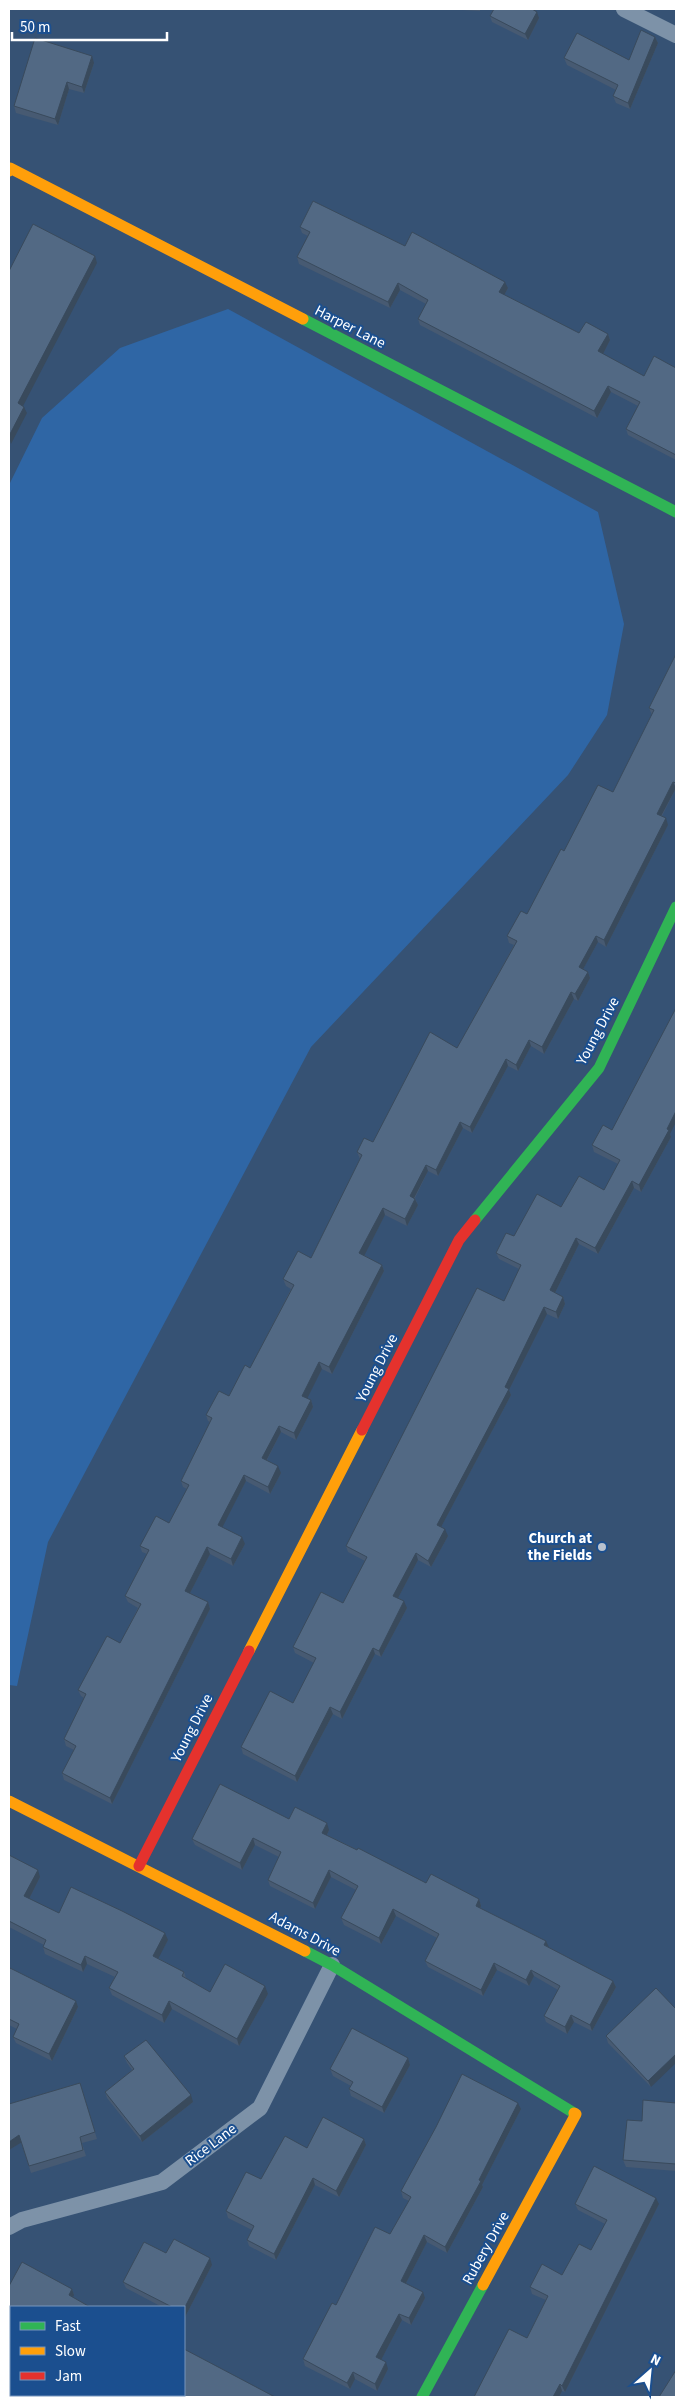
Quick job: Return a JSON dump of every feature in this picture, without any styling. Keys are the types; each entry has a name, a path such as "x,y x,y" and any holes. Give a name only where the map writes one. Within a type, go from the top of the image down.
{"street":[{"path":"624,9 676,35"},
{"name":"Harper Lane","path":"10,170 676,512"},
{"name":"Young Drive","path":"139,1866 459,1240 599,1068 676,907"},
{"name":"Adams Drive","path":"9,1801 332,1965 576,2114"},
{"name":"Rice Lane","path":"9,2227 22,2220 162,2182 260,2108 332,1965"},
{"name":"Rubery Drive","path":"422,2397 576,2114"}],"shaded area":[{"path":"228,309 598,512 624,624 607,715 568,775 311,1047 48,1542 17,1686 9,1685 9,485 42,418 120,348"}],"building":[{"path":"494,9 532,9 537,12 525,34 490,16"},
{"path":"641,30 655,37 628,103 613,96 618,85 564,58 577,33 629,60"},
{"path":"35,38 92,56 82,87 67,82 55,119 14,106"},
{"path":"313,201 405,246 412,232 505,282 499,292 579,333 586,322 608,334 598,351 644,376 654,356 676,368 676,455 626,429 640,402 608,386 594,411 418,319 428,300 398,283 388,302 297,257 310,232 300,227"},
{"path":"33,224 95,256 18,403 24,407 9,436 9,271"},
{"path":"676,654 676,783 673,782 657,814 666,818 604,940 596,936 579,967 588,972 575,994 571,992 542,1047 529,1040 516,1065 506,1059 470,1127 460,1122 436,1170 426,1165 410,1196 415,1199 405,1219 383,1208 359,1253 382,1265 329,1367 319,1362 302,1396 311,1400 294,1433 279,1426 262,1458 278,1466 268,1487 244,1475 218,1525 242,1537 231,1559 207,1547 185,1591 208,1602 110,1798 62,1773 76,1746 64,1739 86,1694 78,1690 107,1636 120,1643 141,1604 125,1596 149,1550 140,1546 156,1516 169,1523 189,1485 181,1481 212,1418 206,1415 219,1391 229,1396 245,1365 250,1368 294,1285 283,1279 298,1251 311,1258 362,1155 357,1152 364,1138 373,1142 430,1032 457,1048 517,941 507,936 521,911 527,914 561,849 564,851 598,785 613,792 654,710 649,708"},
{"path":"676,1008 676,1111 667,1129 669,1130 639,1185 632,1181 595,1248 576,1238 550,1290 563,1297 556,1312 544,1307 505,1387 509,1389 437,1525 445,1529 428,1561 416,1553 393,1596 404,1601 379,1651 373,1648 340,1712 330,1707 295,1776 241,1747 270,1691 293,1703 316,1658 293,1647 321,1592 343,1603 367,1557 346,1546 477,1288 504,1301 521,1265 496,1253 506,1233 514,1236 537,1194 561,1207 579,1176 604,1190 620,1160 592,1145 603,1125 612,1130"},
{"path":"220,1784 289,1819 295,1807 327,1823 322,1833 357,1850 358,1848 426,1883 431,1874 479,1899 476,1906 546,1941 544,1945 613,1981 590,2025 571,2015 565,2027 544,2016 560,1986 531,1970 526,1980 494,1963 481,1990 425,1961 439,1934 393,1909 379,1938 341,1918 358,1886 329,1870 313,1903 268,1880 281,1852 253,1838 240,1863 192,1839"},
{"path":"9,1855 38,1870 24,1896 59,1913 71,1887 165,1933 153,1956 184,1972 182,1976 210,1992 225,1964 265,1986 237,2039 169,2001 162,2015 109,1988 118,1972 85,1956 81,1965 43,1947 46,1940 9,1921"},
{"path":"10,1968 76,2001 49,2054 13,2037 19,2024 9,2019"},
{"path":"656,1988 676,2009 676,2054 648,2081 606,2036"},
{"path":"352,2028 408,2058 382,2107 349,2089 353,2082 330,2069"},
{"path":"146,2040 191,2095 140,2136 105,2092 134,2069 124,2056"},
{"path":"462,2074 518,2103 479,2180 481,2181 445,2247 424,2235 401,2281 423,2292 409,2318 399,2314 376,2357 386,2362 375,2384 353,2372 347,2383 303,2359 332,2303 336,2305 375,2227 390,2234 411,2197 401,2191"},
{"path":"80,2083 95,2132 80,2137 83,2150 29,2166 19,2135 9,2142 9,2104"},
{"path":"643,2100 676,2103 676,2164 623,2160 627,2120 642,2121"},
{"path":"323,2117 364,2139 336,2191 313,2178 274,2254 247,2240 254,2226 226,2211 246,2172 261,2179 285,2136 307,2148"},
{"path":"594,2166 656,2198 562,2386 560,2384 553,2397 474,2397 509,2329 527,2338 548,2296 530,2287 542,2264 562,2275 579,2244 591,2250 607,2220 575,2204"},
{"path":"174,2239 210,2258 185,2307 170,2306 123,2282 144,2242 166,2253"},
{"path":"22,2262 72,2289 69,2295 88,2306 10,2306 10,2324 9,2286"},
{"path":"185,2350 275,2397 167,2397 185,2396"},
{"path":"676,2370 676,2397 659,2397"},
{"path":"140,2396 166,2396 165,2397"}],"traffic: fast":[{"path":"303,319 676,512"},
{"path":"475,1220 599,1068 676,907"},
{"path":"305,1951 332,1965 574,2113"},
{"path":"422,2397 483,2285"}],"traffic: slow":[{"path":"9,171 10,168 303,319"},
{"path":"249,1651 362,1430"},
{"path":"9,1801 305,1951"},
{"path":"483,2285 576,2114 574,2113"}],"traffic: jam":[{"path":"362,1430 459,1240 475,1220"},
{"path":"139,1866 249,1651"}],"place":[{"name":"Church at the Fields","path":"602,1547"}]}
